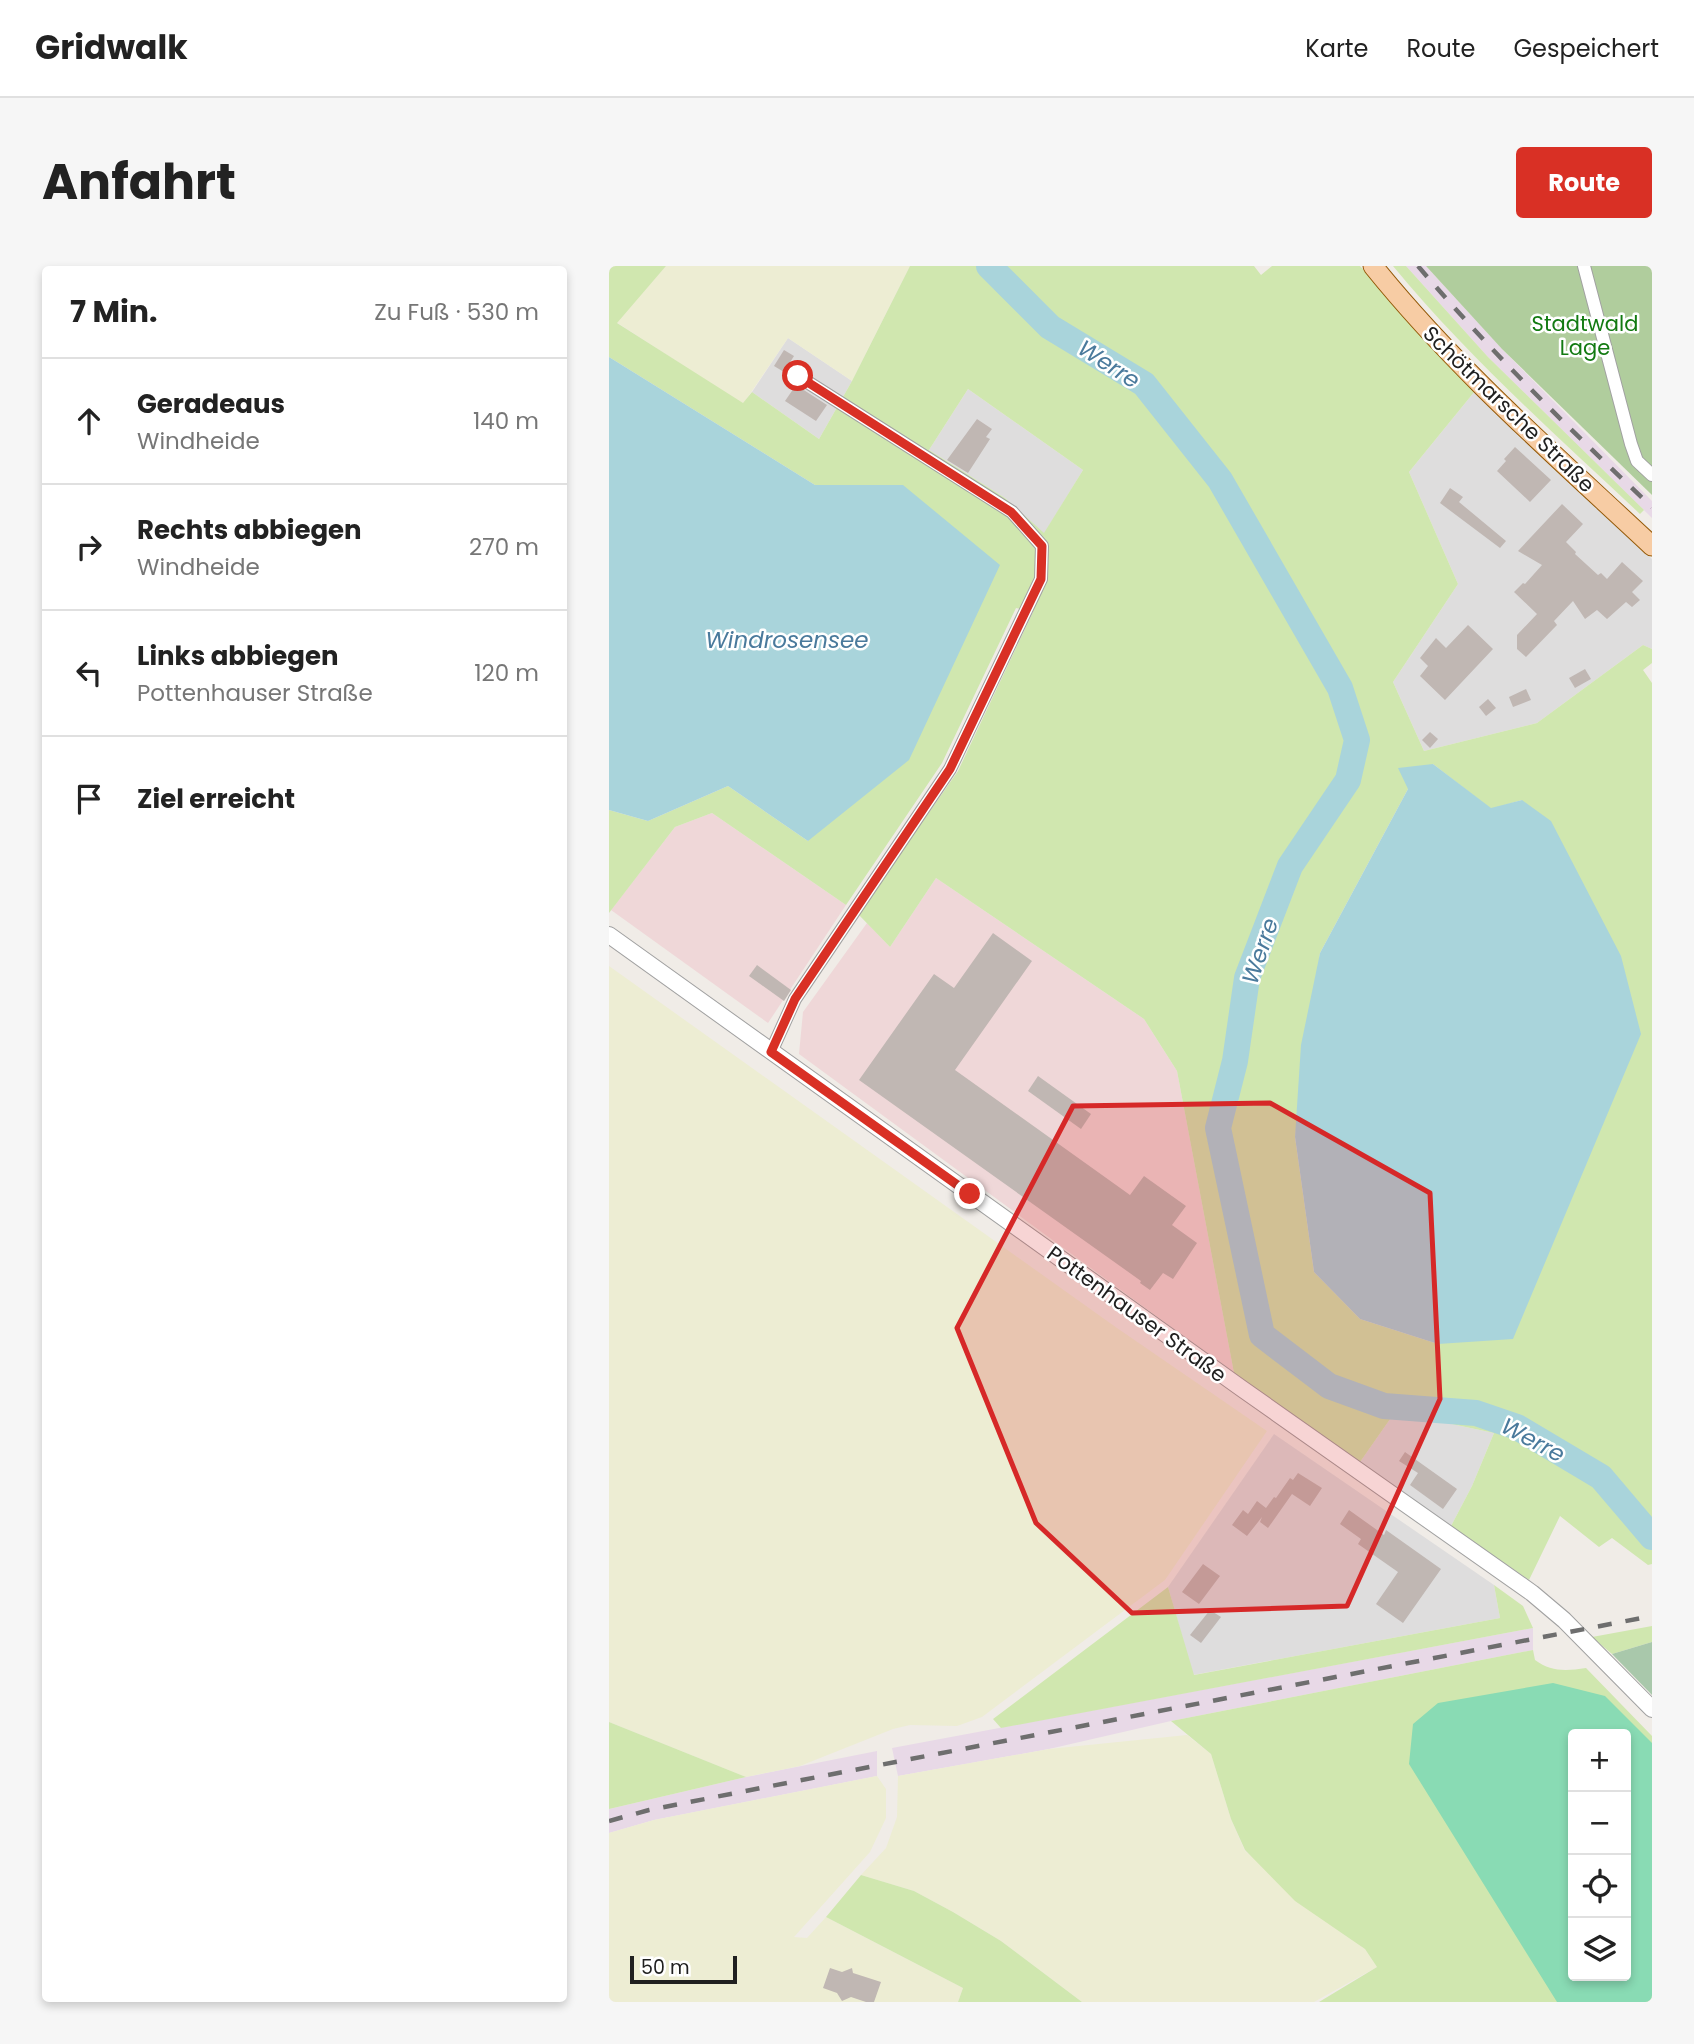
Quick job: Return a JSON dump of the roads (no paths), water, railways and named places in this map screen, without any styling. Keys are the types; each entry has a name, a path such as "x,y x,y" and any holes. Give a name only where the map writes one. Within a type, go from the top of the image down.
{"main road":[{"name":"Schötmarsche Straße","path":"1373,266 1410,311 1475,380 1652,546"}],"street":[{"path":"1584,266 1631,444 1637,461 1652,475"},
{"path":"771,1052 795,999 950,769 1041,579 1042,546 1011,512 798,376"},
{"name":"Pottenhauser Straße","path":"609,935 1532,1593 1564,1620 1652,1709"}],"water":[{"name":"Windrosensee","path":"609,357 815,485 903,485 1000,565 909,760 808,841 728,786 648,821 609,810"},
{"path":"1433,764 1491,808 1522,800 1551,821 1621,956 1641,1034 1513,1339 1438,1344 1360,1319 1314,1272 1295,1137 1301,1045 1320,953 1408,789 1398,768"}],"waterway":[{"name":"Werre","path":"989,266 1050,327 1144,384 1220,480 1340,688 1357,740 1348,780 1290,866 1247,978 1235,1061 1218,1128 1262,1335 1329,1386 1384,1406 1476,1413 1517,1427 1601,1477 1652,1537"}],"railway":[{"path":"1418,266 1532,390 1652,507"},
{"path":"609,1821 649,1810 771,1786 1652,1616"}],"park label":[{"name":"Stadtwald Lage","path":"1585,335"}]}
